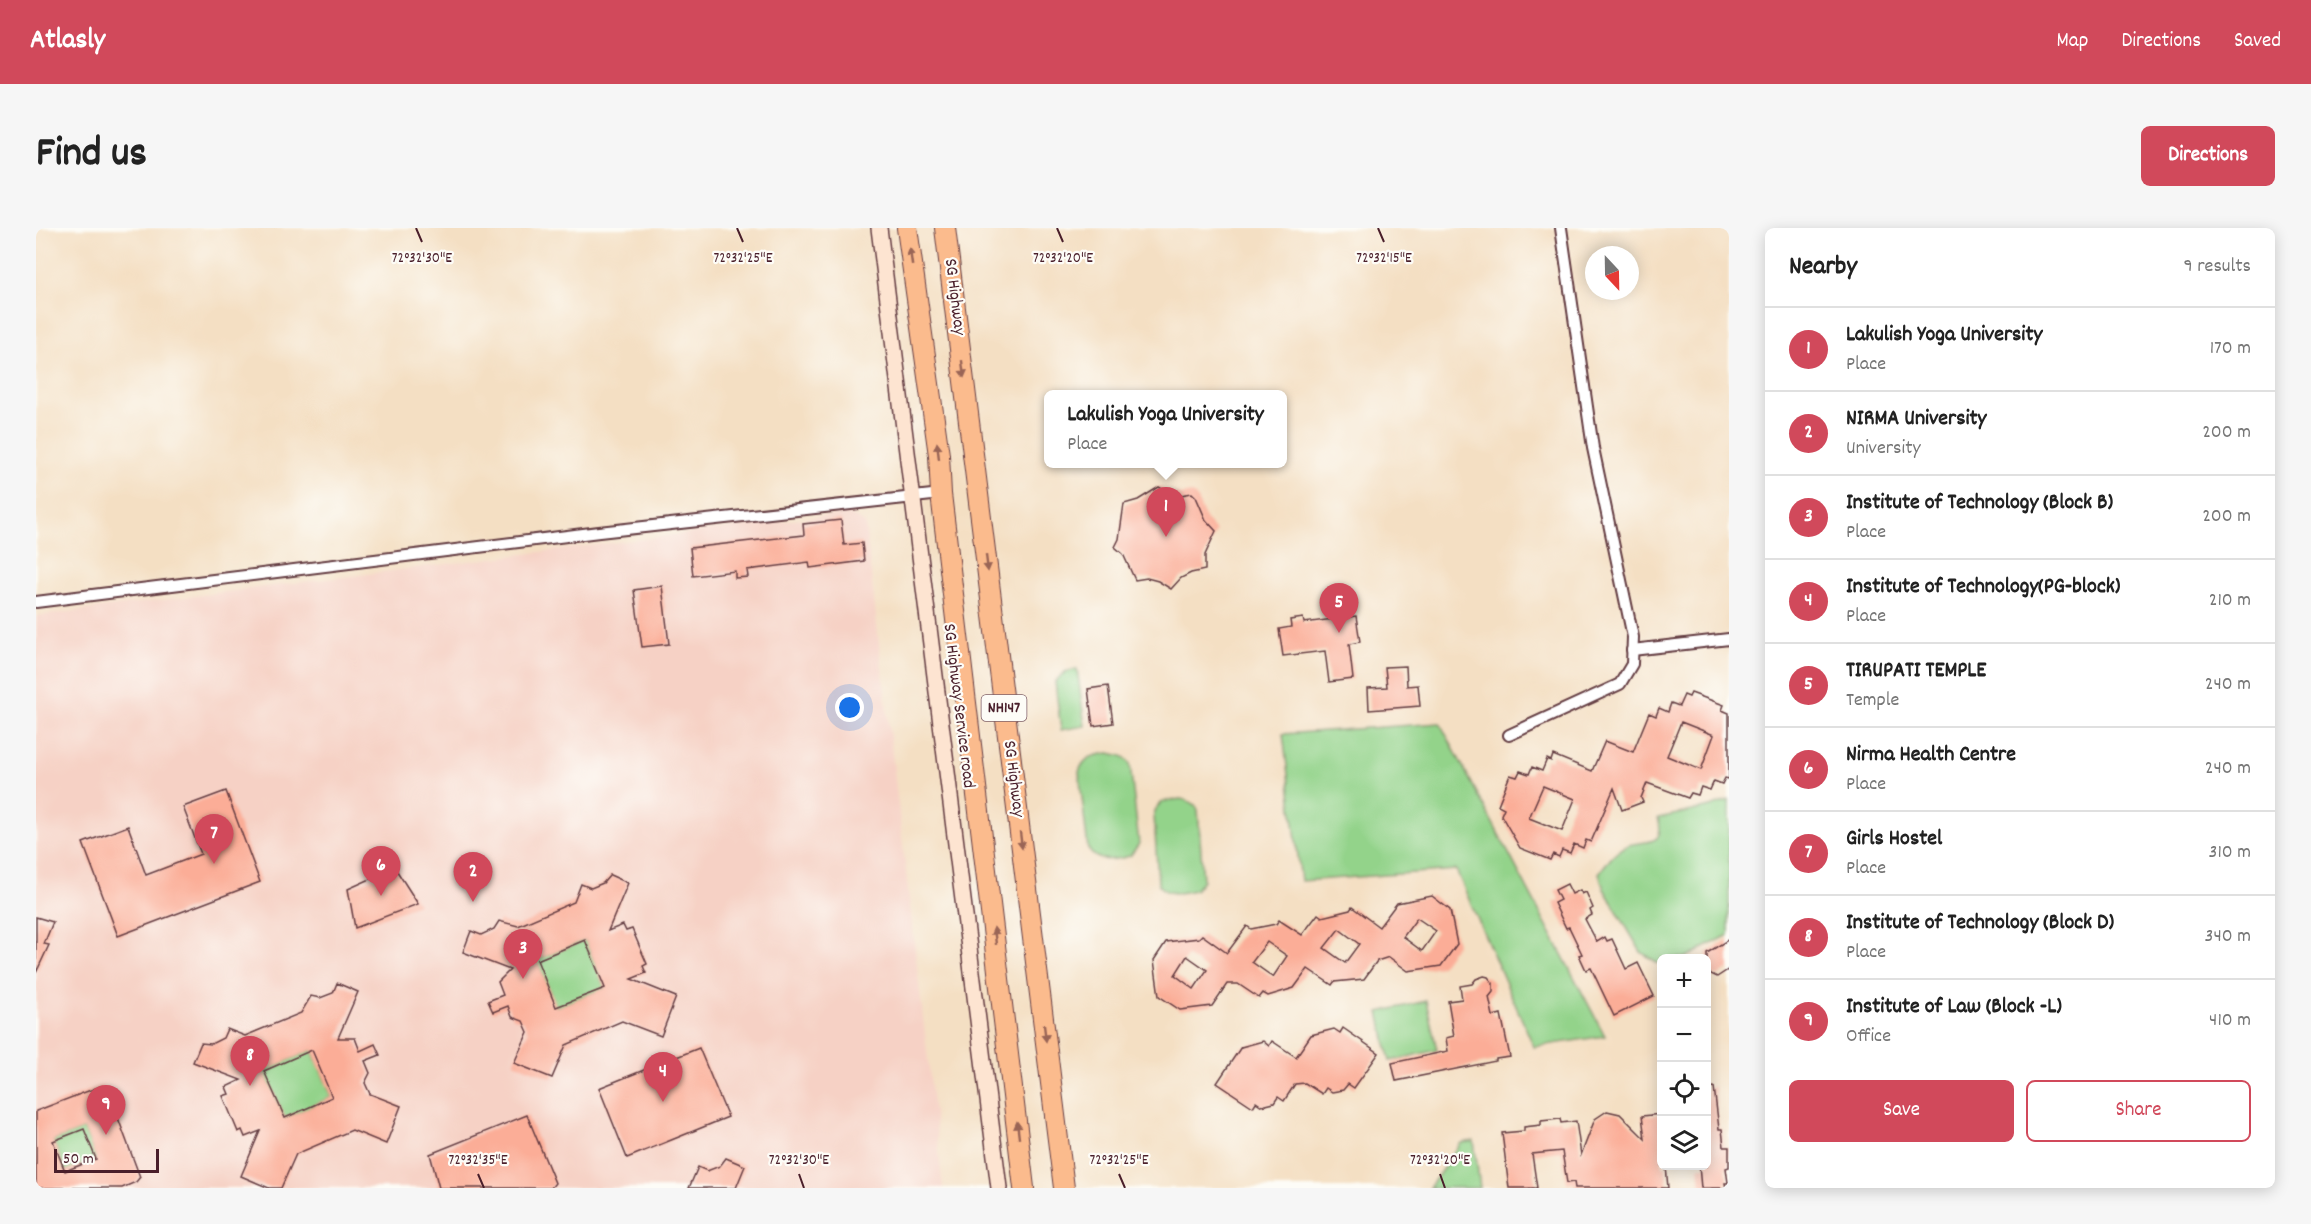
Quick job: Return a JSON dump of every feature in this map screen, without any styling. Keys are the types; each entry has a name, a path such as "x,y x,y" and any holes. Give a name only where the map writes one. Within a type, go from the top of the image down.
{"highway":[{"name":"SG Highway","path":"907,228 939,455 941,494 1024,1188"},
{"name":"SG Highway","path":"945,228 1064,1188"}],"street":[{"name":"SG Highway Service road","path":"879,228 999,1188"},
{"path":"1509,735 1620,684 1632,664 1633,637 1593,448 1561,228"},
{"path":"36,602 599,532 941,494"},
{"path":"1632,650 1729,639"}],"shaded area":[{"path":"847,513 865,523 943,1188 36,1188 36,616"}],"green space":[{"path":"1077,669 1085,726 1061,730 1055,682 1065,672"},
{"path":"1440,723 1605,1036 1534,1047 1456,870 1301,881 1283,734"},
{"path":"1109,753 1124,757 1130,764 1139,844 1130,856 1108,860 1097,857 1088,849 1079,772 1087,759"},
{"path":"1181,799 1189,801 1198,810 1203,880 1195,890 1174,893 1165,890 1158,883 1154,814 1161,803"},
{"path":"1729,800 1729,935 1693,954 1657,954 1657,962 1641,952 1604,889 1599,873 1618,851 1626,846 1656,839 1660,828 1658,818 1711,807"},
{"path":"585,940 605,988 556,1007 537,960"},
{"path":"1426,1001 1437,1050 1390,1061 1379,1012"},
{"path":"312,1050 332,1097 285,1118 264,1071"},
{"path":"84,1129 96,1159 65,1171 53,1141"},
{"path":"1474,1141 1480,1188 1429,1188 1461,1143"}],"building":[{"path":"1159,487 1167,492 1181,495 1192,493 1206,520 1216,531 1205,555 1205,570 1181,578 1171,589 1158,581 1147,578 1135,580 1123,554 1115,547 1119,539 1124,504 1138,500"},
{"path":"841,520 844,545 862,543 864,561 810,568 809,562 747,570 748,577 735,578 735,571 693,576 690,548 804,535 803,524"},
{"path":"662,586 669,644 642,647 634,590"},
{"path":"1356,616 1360,642 1349,644 1353,679 1329,682 1325,651 1283,656 1279,629 1291,627 1290,620 1303,618 1304,623"},
{"path":"1406,666 1407,686 1418,685 1420,706 1369,710 1368,688 1387,687 1385,667"},
{"path":"1108,686 1113,723 1093,726 1088,689"},
{"path":"1691,693 1724,705 1722,710 1729,713 1729,779 1725,778 1722,784 1714,781 1710,790 1701,787 1698,795 1691,793 1688,798 1647,783 1641,798 1643,802 1622,810 1614,788 1591,842 1586,840 1583,848 1574,844 1570,853 1562,850 1559,857 1553,854 1550,860 1520,848 1501,815 1504,808 1498,805 1510,775 1517,777 1520,771 1529,774 1532,767 1542,771 1547,759 1551,761 1553,755 1592,771 1605,741 1633,752 1649,713 1656,716 1659,708 1668,712 1671,703 1679,706 1684,695 1689,697","holes":["1681,722 1714,735 1701,770 1667,756","1543,786 1575,799 1562,831 1529,818"]},
{"path":"226,791 260,882 118,936 83,843 128,826 146,875 201,854 183,807"},
{"path":"395,868 418,904 355,928 348,889"},
{"path":"610,875 628,883 608,931 623,925 626,931 632,929 647,964 643,966 646,973 631,979 676,997 661,1036 622,1021 566,1045 552,1078 514,1063 528,1032 523,1021 512,1017 508,1006 493,1012 488,1001 503,995 498,982 510,970 463,952 471,931 481,935 494,929 499,921 518,926 574,902 581,884 591,888 603,883","holes":["585,940 605,988 556,1007 537,960"]},
{"path":"1567,884 1572,894 1580,890 1582,894 1586,892 1593,908 1590,910 1592,915 1585,919 1597,942 1605,937 1607,941 1612,939 1626,969 1638,963 1654,996 1614,1016 1591,968 1586,970 1579,955 1582,954 1554,903 1560,900 1555,890"},
{"path":"1432,896 1450,910 1457,944 1441,966 1408,971 1389,957 1377,961 1364,979 1334,982 1332,985 1308,969 1294,988 1268,996 1263,993 1259,998 1238,984 1227,984 1212,1006 1180,1010 1159,996 1154,960 1166,942 1199,938 1202,935 1227,953 1247,926 1251,929 1276,924 1279,920 1302,935 1318,914 1322,917 1350,910 1352,907 1379,927 1397,903","holes":["1417,918 1436,931 1422,951 1403,937","1339,929 1359,944 1345,963 1324,948","1267,942 1287,956 1273,977 1252,962","1187,956 1207,970 1194,989 1175,975"]},
{"path":"36,917 53,922 44,944 49,945 36,973"},
{"path":"1729,939 1729,969 1717,977 1711,974 1711,954 1707,953"},
{"path":"1484,976 1493,983 1493,992 1489,997 1493,1016 1501,1014 1510,1057 1396,1081 1392,1063 1448,1051 1446,1038 1454,1036 1448,1001 1462,999 1460,986 1472,984 1476,979"},
{"path":"337,983 358,992 338,1038 355,1038 360,1051 375,1044 380,1055 365,1061 370,1073 365,1083 370,1094 401,1106 386,1144 352,1130 296,1154 281,1188 269,1188 241,1176 260,1131 245,1137 242,1130 238,1132 223,1096 229,1094 226,1087 241,1080 193,1062 201,1043 211,1044 223,1038 227,1029 245,1036 301,1013 311,996 320,998 333,993","holes":["312,1050 332,1097 285,1118 264,1071"]},
{"path":"1343,1028 1379,1053 1354,1088 1348,1084 1343,1090 1332,1092 1326,1088 1322,1094 1305,1083 1295,1084 1284,1101 1278,1097 1274,1103 1262,1106 1256,1102 1253,1107 1217,1083 1241,1047 1263,1041 1269,1046 1272,1041 1296,1057 1311,1035 1334,1029 1340,1033"},
{"path":"699,1048 728,1117 627,1158 599,1088"},
{"path":"101,1086 108,1091 140,1177 136,1182 122,1188 36,1188 36,1111","holes":["84,1129 96,1159 65,1171 53,1141"]},
{"path":"1711,1087 1714,1087 1719,1129 1722,1129 1724,1147 1729,1147 1726,1188 1701,1188 1699,1170 1711,1170"},
{"path":"1607,1111 1620,1114 1645,1139 1642,1116 1657,1114 1657,1170 1666,1170 1668,1188 1575,1188 1574,1182 1567,1183 1562,1151 1532,1154 1537,1188 1509,1188 1502,1133 1524,1131 1524,1127 1541,1125 1541,1121 1560,1119 1561,1123 1576,1121 1581,1155 1595,1119"},
{"path":"527,1115 555,1183 551,1188 439,1188 430,1154"},
{"path":"726,1158 745,1166 736,1188 689,1188 698,1167 707,1171 720,1166"}],"place":[{"name":"Lakulish Yoga University","path":"1166,537"},
{"name":"TIRUPATI TEMPLE","path":"1339,633"},
{"name":"Girls Hostel","path":"214,864"},
{"name":"Nirma Health Centre","path":"381,896"},
{"name":"NIRMA University","path":"473,902"},
{"name":"Institute of Technology (Block B)","path":"523,979"},
{"name":"Institute of Technology (Block D)","path":"250,1086"},
{"name":"Institute of Technology(PG-block)","path":"663,1102"},
{"name":"Institute of Law (Block -L)","path":"106,1135"}]}
